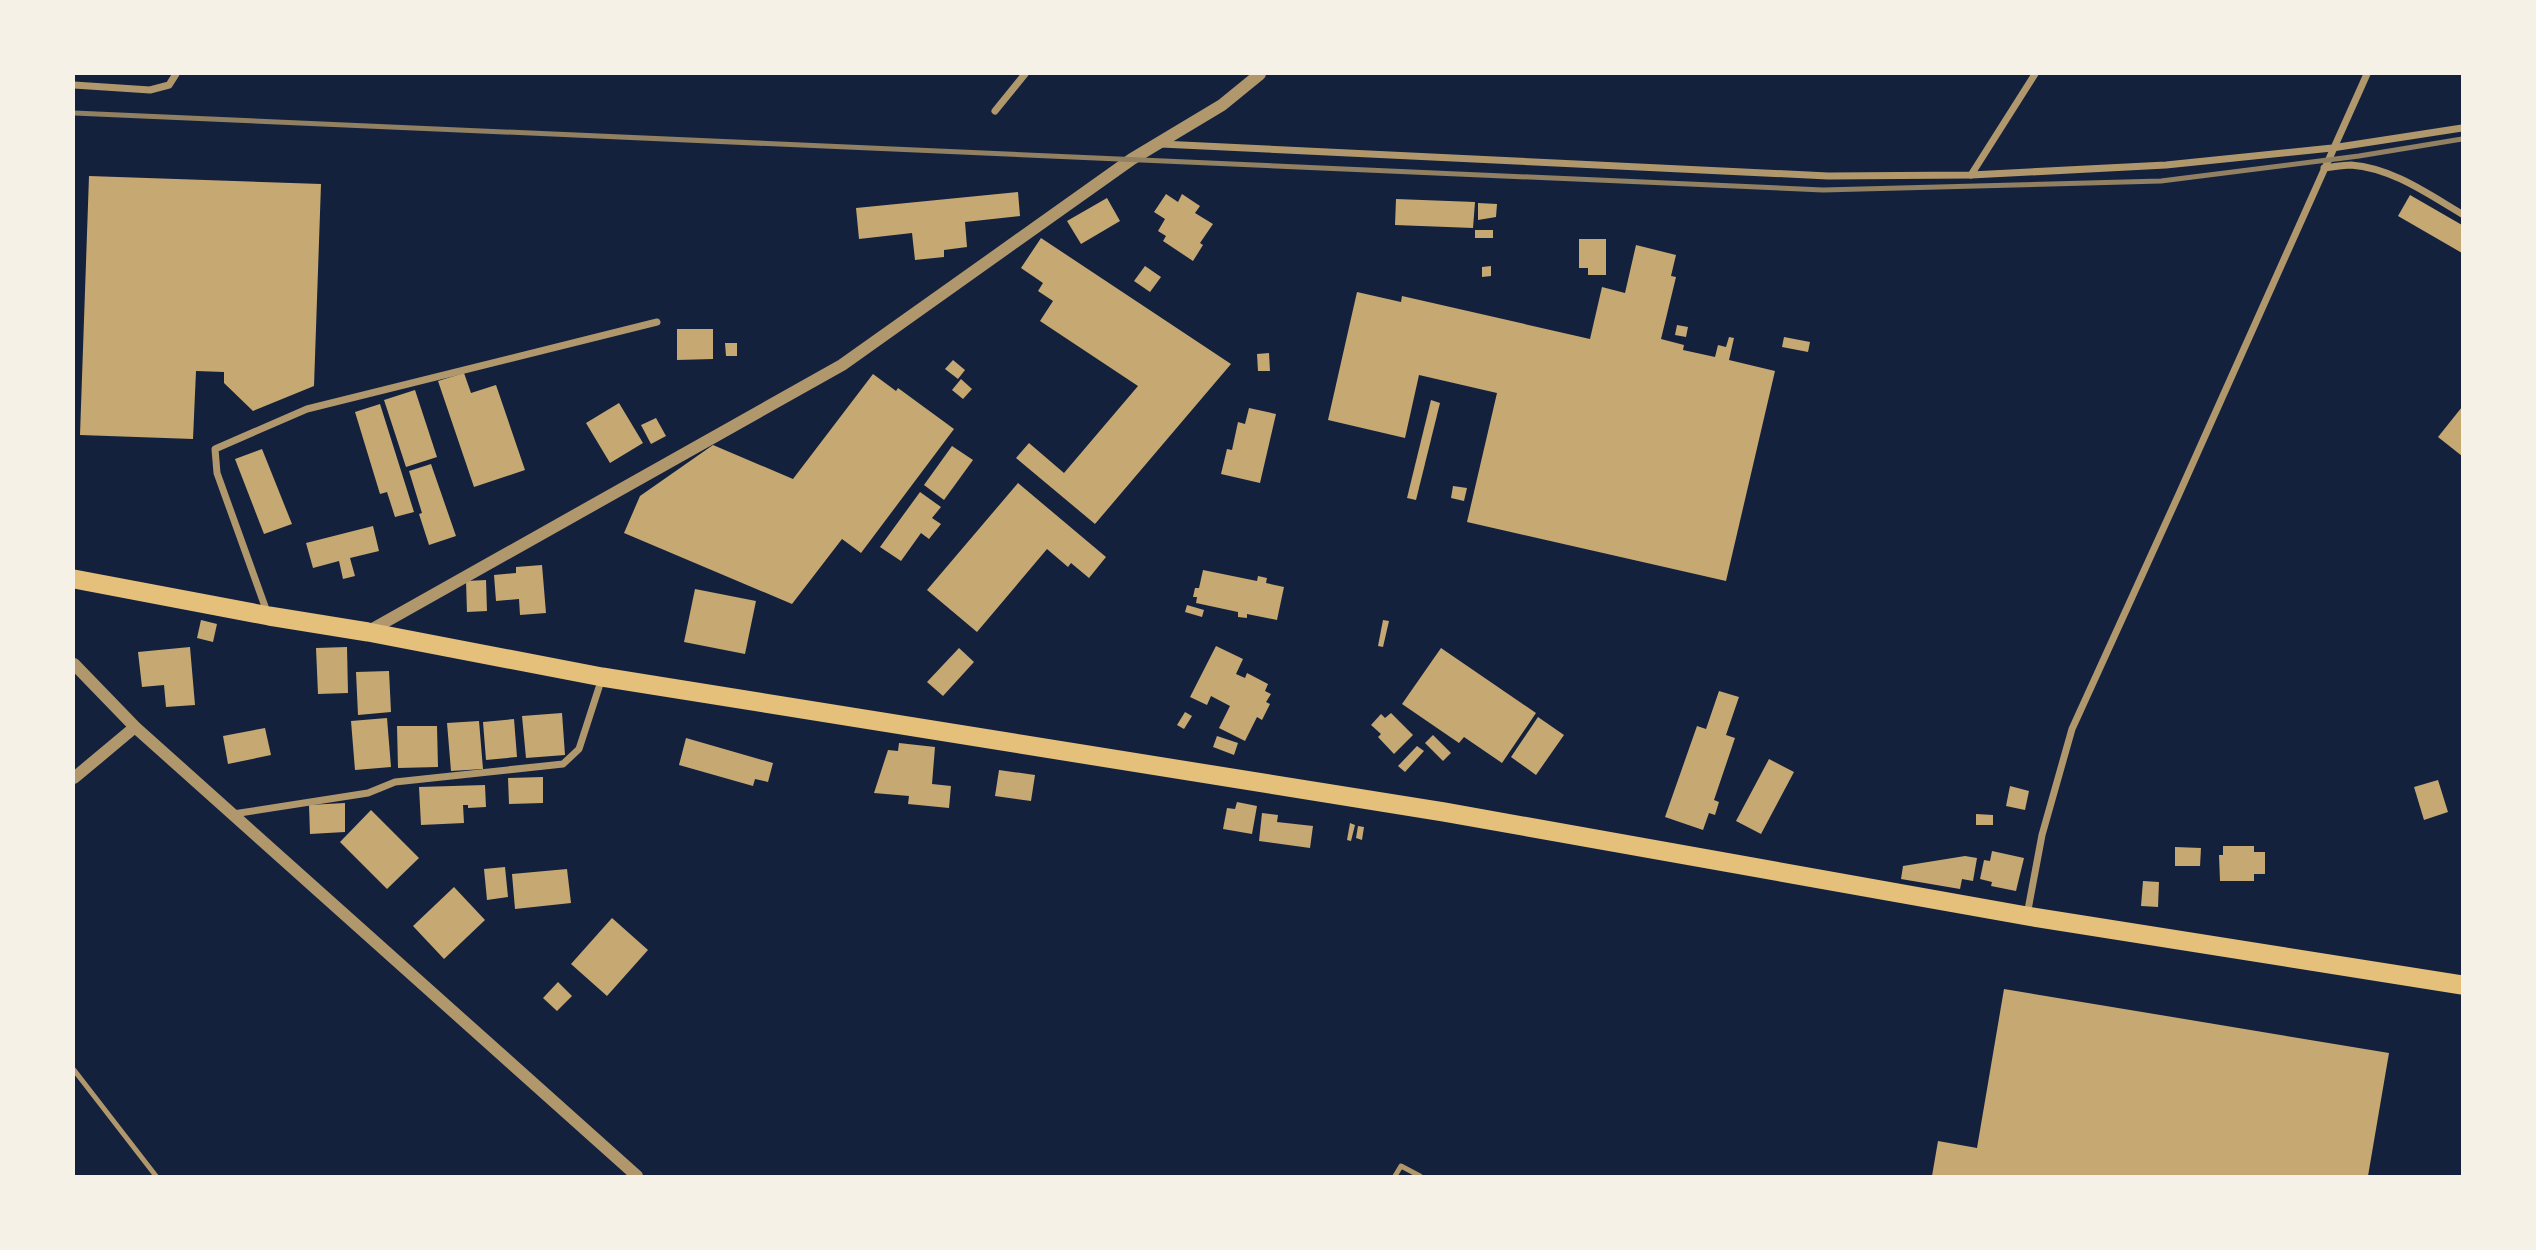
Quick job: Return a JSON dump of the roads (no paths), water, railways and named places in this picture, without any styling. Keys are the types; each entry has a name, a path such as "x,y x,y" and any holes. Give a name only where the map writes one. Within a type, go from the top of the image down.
{"highway":[{"path":"74,579 602,677 1444,812 2027,916 2462,985"}],"street":[{"path":"74,85 150,90 169,85 176,74"},
{"path":"995,111 1025,74"},
{"path":"369,632 842,365 1132,159 1222,104 1260,74"},
{"path":"1971,175 2035,74"},
{"path":"2027,916 2042,835 2071,729 2367,74"},
{"path":"1158,144 1828,176 1971,175 2166,164 2332,148 2462,128"},
{"path":"2324,168 2351,165 2383,172 2412,185 2462,214"},
{"path":"269,616 217,473 215,449 307,409 657,322"},
{"path":"74,664 135,727 637,1177"},
{"path":"232,814 368,793 395,782 563,764 579,749 602,677"},
{"path":"74,778 135,727"}],"lane":[{"path":"74,1070 156,1177"},
{"path":"1395,1177 1401,1166 1420,1177"}],"railway":[{"path":"74,113 1823,190 2161,181 2359,156 2462,139"}]}
